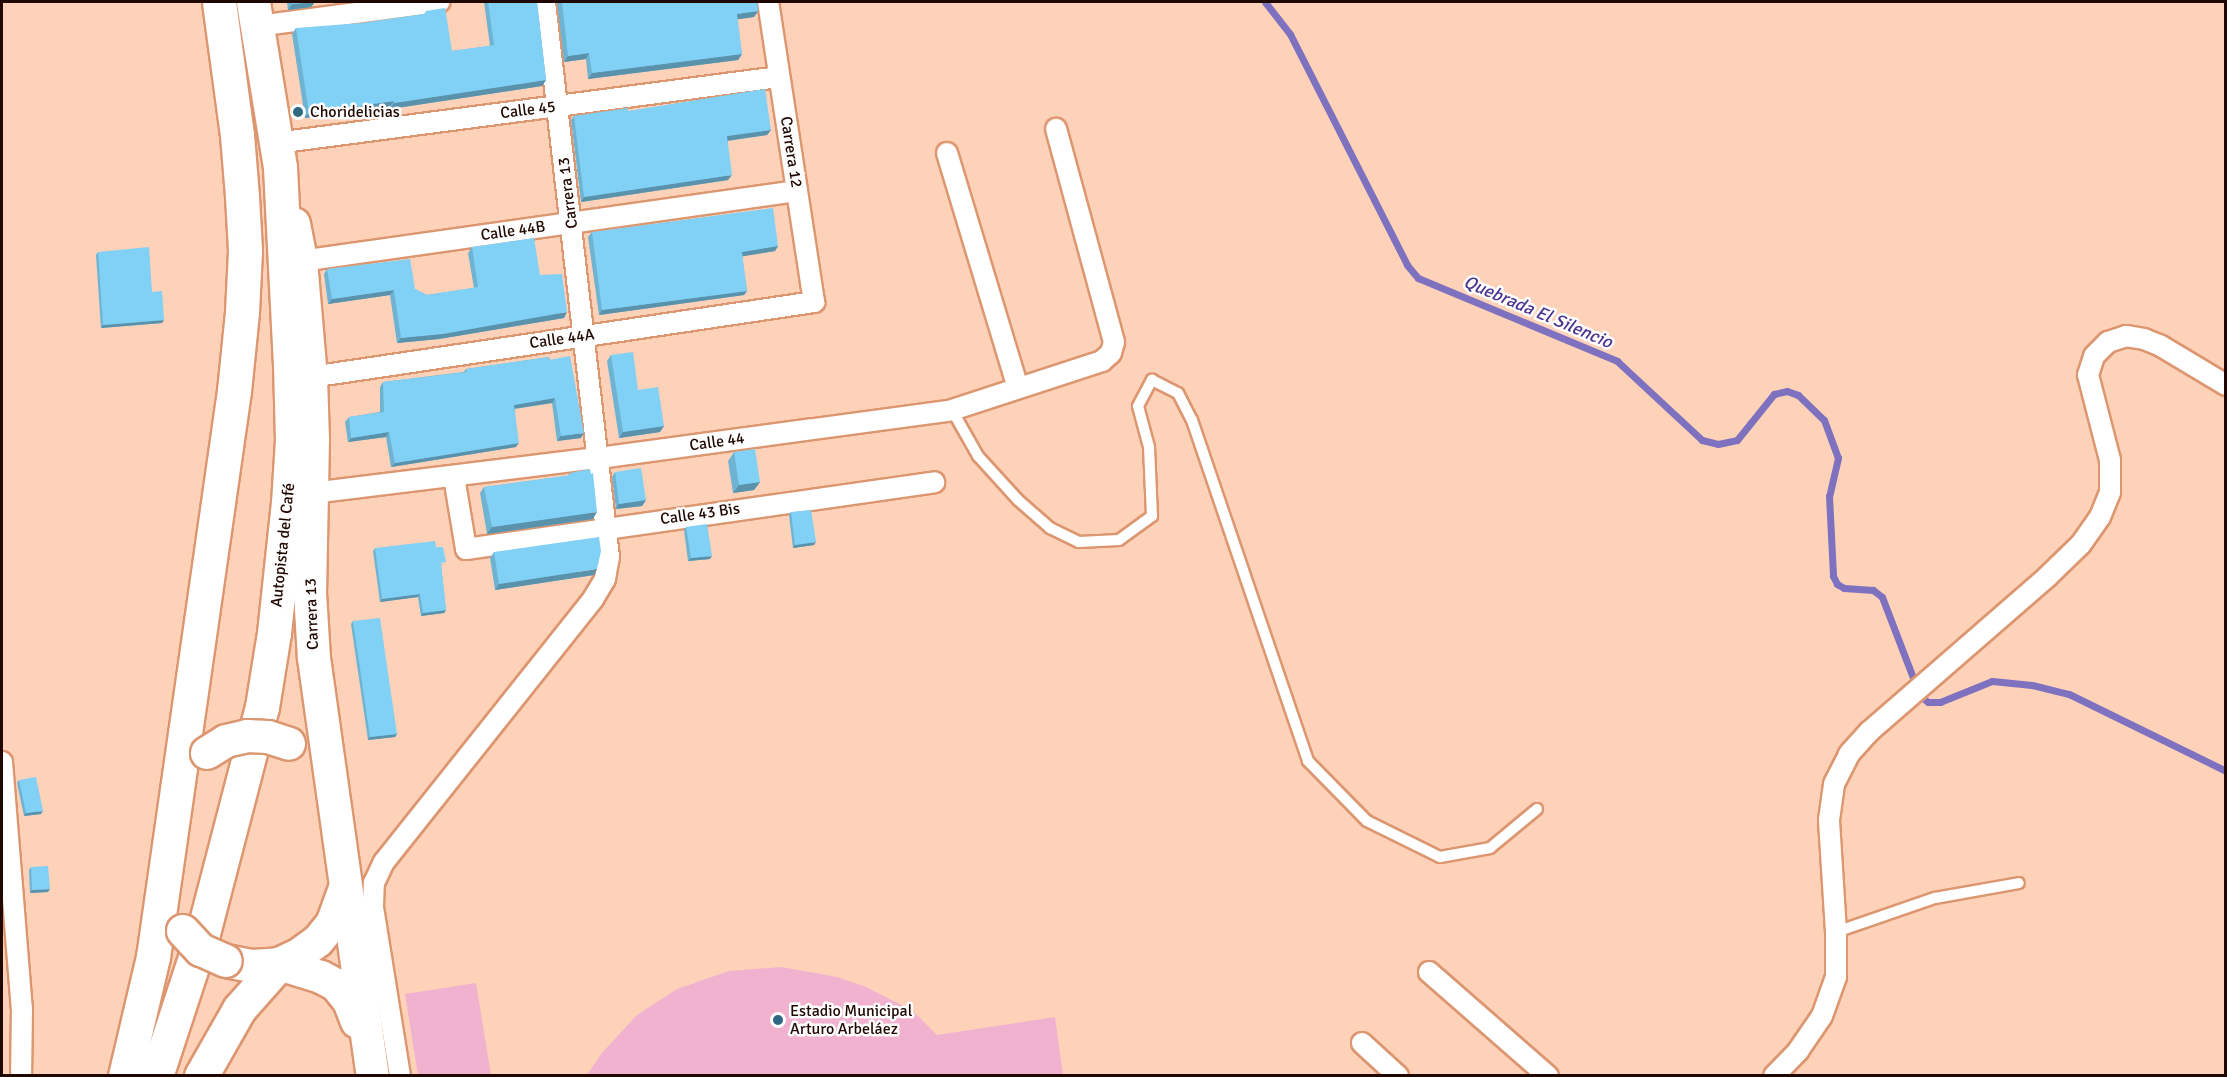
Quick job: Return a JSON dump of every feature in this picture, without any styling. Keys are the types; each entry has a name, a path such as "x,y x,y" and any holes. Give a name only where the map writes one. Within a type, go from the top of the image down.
{"highway":[{"path":"125,1076 153,957 234,391 242,312 244,250 242,196 237,135 219,2"},
{"name":"Autopista del Café","path":"156,1076 203,933 234,824 262,707 274,633 286,523 292,440 278,155 255,14"},
{"path":"201,1076 239,1008 279,964"}],"main road":[{"name":"Carrera 13","path":"278,155 301,261 311,377 310,593 313,647 371,1067"},
{"path":"175,799 187,773 207,753 226,741 247,736 268,737 289,744 308,756 323,773 332,794"},
{"path":"166,854 168,880 183,931 201,950 226,962 252,966 279,964 300,954 318,941 332,924 345,888"},
{"name":"Carrera 13","path":"279,964 321,977 336,985 349,1000 371,1067"}],"street":[{"path":"255,14 439,2"},
{"name":"Carrera 13","path":"400,1076 374,907 374,883 384,862 593,599 605,579 609,557 545,2"},
{"name":"Carrera 12","path":"768,2 814,302"},
{"name":"Calle 45","path":"278,155 558,106 779,77"},
{"name":"Calle 44","path":"312,493 454,477 952,410 1102,361 1111,353 1114,342 1056,129"},
{"path":"947,153 1018,388"},
{"name":"Calle 44B","path":"301,261 796,191"},
{"name":"Calle 44A","path":"311,377 814,302"},
{"path":"1774,1076 1798,1051 1822,1016 1836,977 1836,932 1829,820 1834,784 1849,754 1900,705 2047,577 2080,544 2100,517 2110,492 2110,460 2088,375 2094,356 2108,342 2126,336 2144,339 2162,346 2226,385"},
{"name":"Calle 43 Bis","path":"454,477 466,549 934,482"},
{"path":"2,762 22,1008 21,1076"},
{"path":"1429,972 1548,1076"},
{"path":"1362,1043 1398,1076"}],"lane":[{"path":"952,410 978,456 1018,500 1050,528 1078,542 1119,540 1152,516 1149,447 1138,406 1152,380 1178,393 1192,420 1308,761 1367,820 1440,856 1490,848 1538,809"},
{"path":"1836,932 1935,898 2019,883"}],"shaded area":[{"name":"Estadio Municipal Arturo Arbeláez","path":"781,967 837,977 866,987 913,1011 937,1035 1055,1017 1063,1075 587,1075 602,1053 637,1015 677,989 729,971"},
{"path":"476,983 491,1075 418,1075 405,994"}],"building":[{"path":"488,2 537,2 546,80 394,103 394,101 309,113 296,28 361,23 424,14 426,11 445,8 452,51 494,45"},
{"path":"562,2 757,2 758,11 737,14 742,54 592,73 589,53 568,56"},
{"path":"765,89 771,130 727,136 732,175 584,197 574,116 628,108 628,111"},
{"path":"773,208 778,246 742,252 747,291 602,310 592,232"},
{"path":"534,238 540,275 562,274 567,312 443,334 401,338 394,290 332,299 327,269 410,259 415,289 427,295 478,287 472,247"},
{"path":"149,247 152,292 162,291 164,320 103,325 98,252"},
{"path":"633,352 638,390 658,387 664,426 623,432 611,355"},
{"path":"570,356 584,433 561,436 555,398 514,405 519,443 395,463 389,432 351,438 349,417 384,412 383,382 467,372 466,369 549,357 549,360"},
{"path":"755,449 760,482 739,485 734,452"},
{"path":"641,468 646,500 619,504 615,472"},
{"path":"590,469 591,474 593,473 597,512 492,527 484,487 570,475 570,473"},
{"path":"811,510 816,542 795,545 791,512"},
{"path":"707,524 712,556 691,558 686,527"},
{"path":"599,537 601,551 597,569 499,584 494,552"},
{"path":"435,541 436,547 443,547 446,562 441,563 446,610 423,613 420,594 382,599 375,548"},
{"path":"380,618 397,734 370,737 353,621"},
{"path":"36,777 43,811 26,813 19,780"},
{"path":"48,866 50,889 32,890 31,867"}],"waterway":[{"name":"Quebrada El Silencio","path":"1265,2 1290,34 1407,265 1418,278 1617,361 1702,440 1718,444 1737,440 1774,394 1787,391 1798,395 1824,420 1838,458 1829,496 1833,576 1837,584 1844,588 1873,590 1882,597 1920,696 1928,702 1940,702 1992,681 2032,685 2069,694 2226,771"}],"place":[{"name":"Choridelicias","path":"298,112"},
{"name":"Estadio Municipal Arturo Arbeláez","path":"778,1020"}]}
